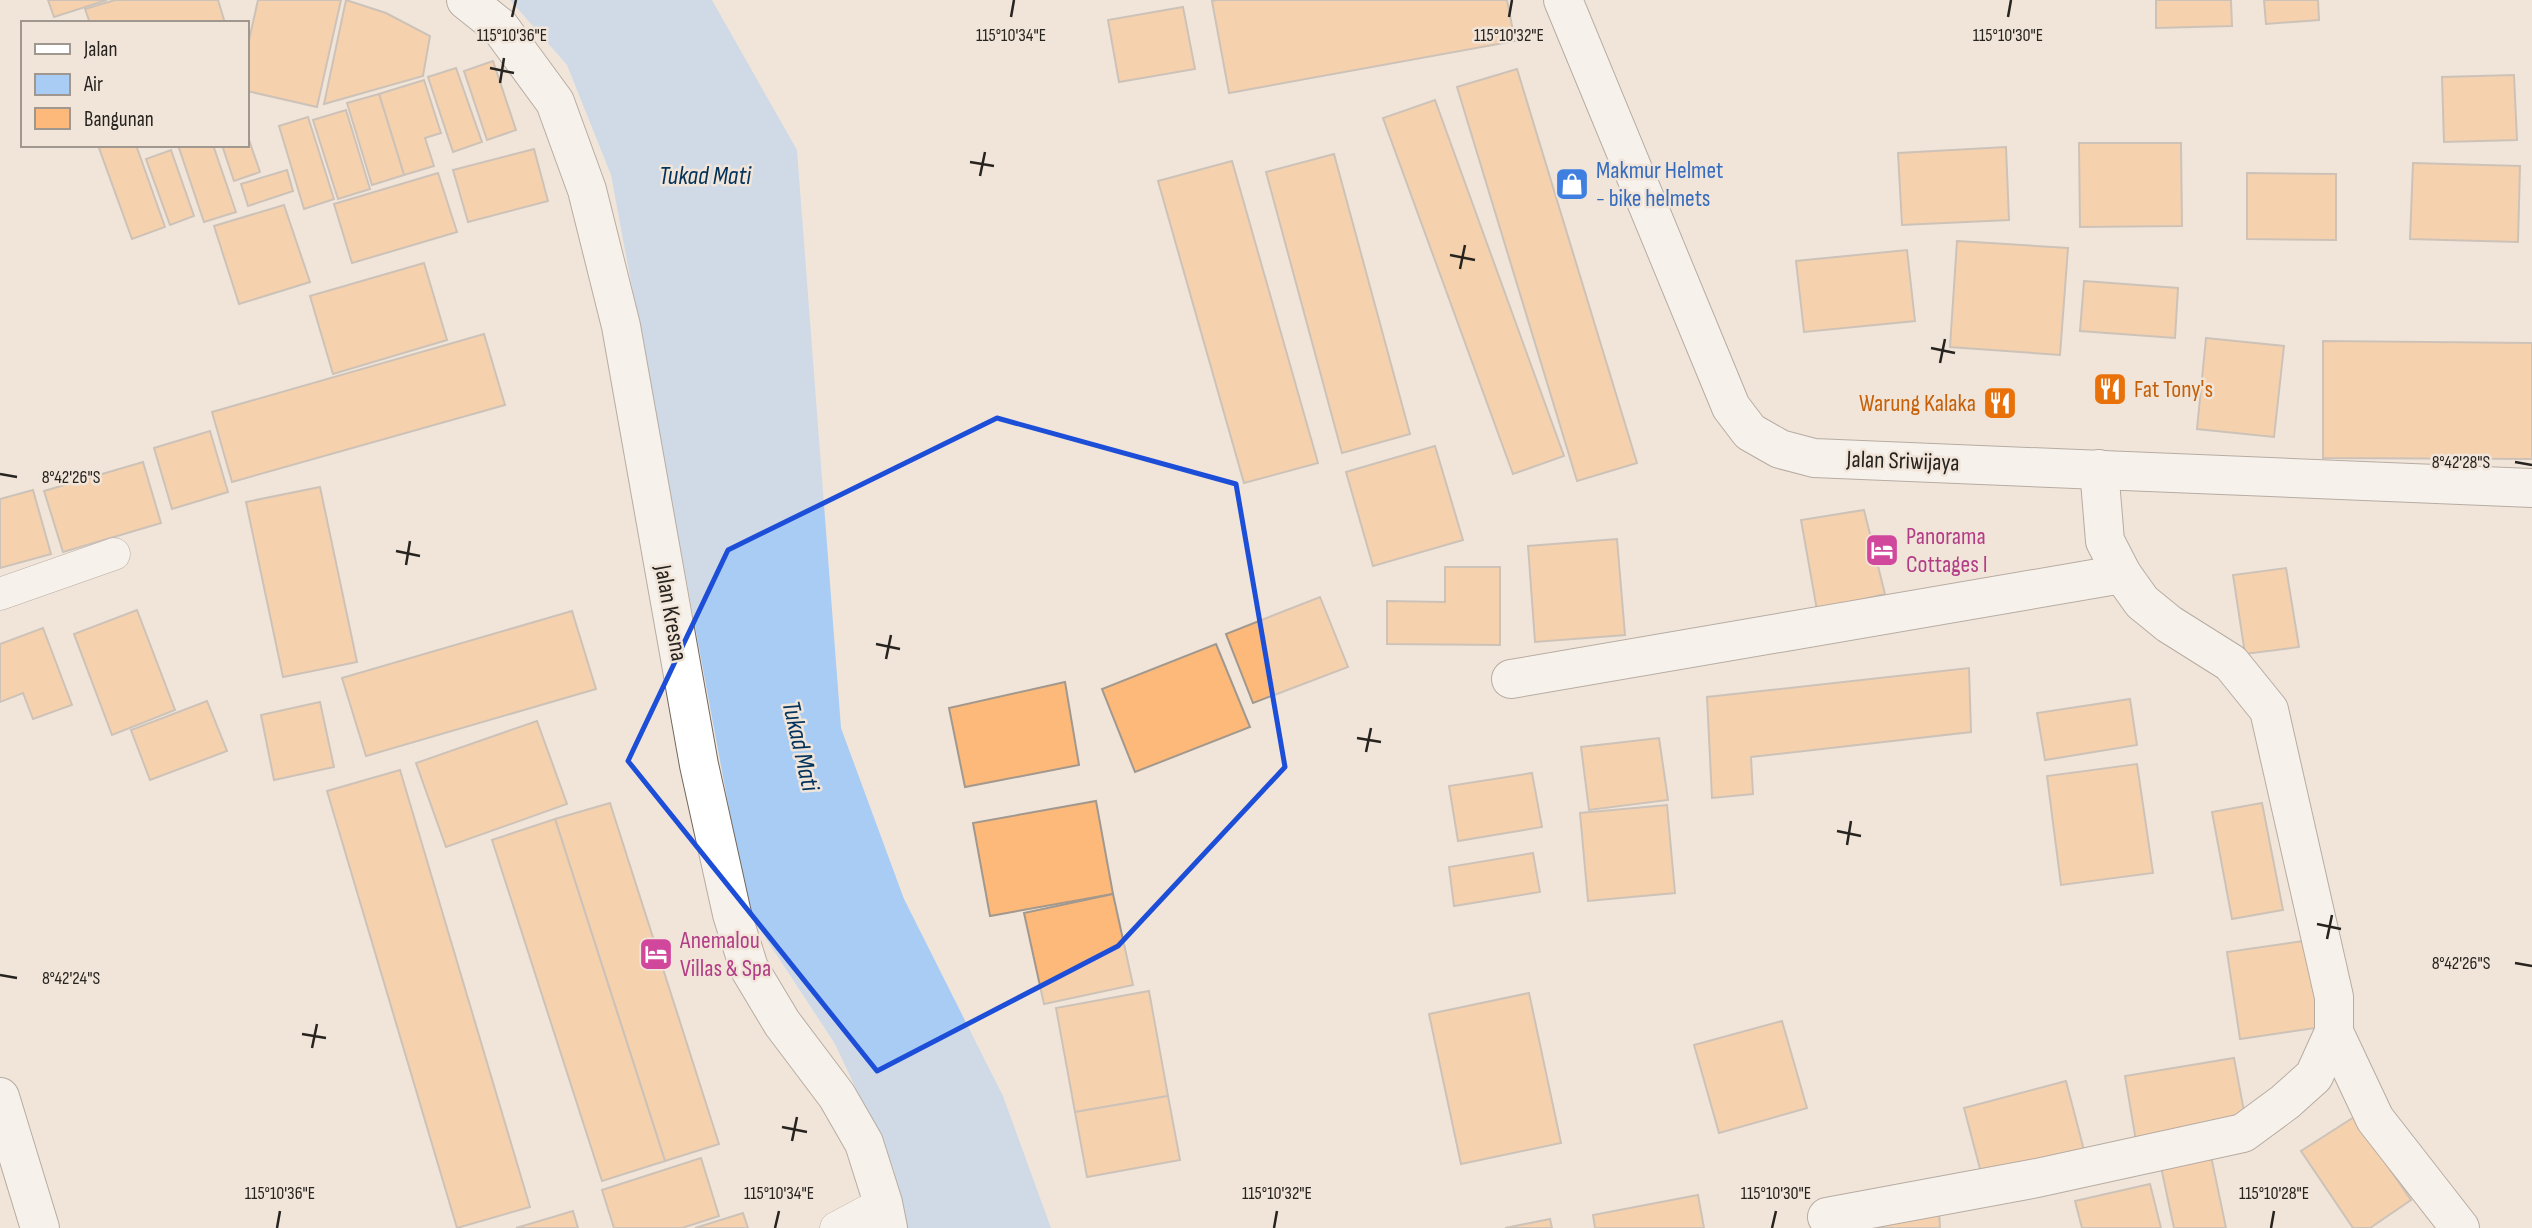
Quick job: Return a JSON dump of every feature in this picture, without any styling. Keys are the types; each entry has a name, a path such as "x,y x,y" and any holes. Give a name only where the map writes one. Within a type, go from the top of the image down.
{"street":[{"name":"Jalan Kresna","path":"466,0 500,27 555,102 587,191 621,326 699,765 732,914 749,968 782,1023 837,1096 864,1143 885,1215"},
{"name":"Jalan Sriwijaya","path":"1563,0 1731,407 1750,432 1780,449 1814,458 2532,488"},
{"path":"1827,1217 2037,1178 2243,1133 2285,1102 2314,1076 2334,1032 2334,997 2269,709 2231,663 2169,624 2143,602 2122,574 2105,541 2099,469"},
{"path":"1511,680 2122,574"},
{"path":"2334,1032 2375,1119 2460,1228"},
{"path":"0,1097 40,1228"}],"lane":[{"path":"0,594 114,554"},
{"path":"836,1228 885,1215"}],"highlighted area":[{"path":"997,418 1236,484 1285,767 1118,946 877,1071 628,761 728,550"}],"water":[{"name":"Tukad Mati","path":"510,0 712,0 797,150 841,728 904,899 1003,1096 1051,1228 904,1228 894,1170 835,1044 748,911 611,175 567,65"}],"building":[{"path":"48,0 107,0 54,17"},
{"path":"115,0 218,0 224,21 89,21 85,9"},
{"path":"258,0 341,0 317,107 248,91 248,45"},
{"path":"346,0 386,13 430,36 423,76 324,104"},
{"path":"1507,0 1515,41 1229,93 1212,1"},
{"path":"2156,0 2231,0 2232,26 2156,28"},
{"path":"2264,0 2318,0 2319,20 2266,24"},
{"path":"1183,7 1195,69 1119,82 1108,20"},
{"path":"493,61 516,130 487,140 464,71"},
{"path":"456,68 482,142 453,152 428,77"},
{"path":"1517,69 1637,463 1577,481 1457,87"},
{"path":"2514,75 2517,140 2444,142 2442,77"},
{"path":"424,80 441,133 425,138 434,166 404,175 379,94"},
{"path":"379,94 404,175 372,185 347,103"},
{"path":"1435,100 1564,456 1513,474 1383,118"},
{"path":"346,110 370,189 338,199 313,120"},
{"path":"308,117 334,199 304,209 279,126"},
{"path":"248,137 260,172 234,181 223,147 248,147"},
{"path":"2079,143 2181,143 2182,226 2080,227"},
{"path":"137,147 165,227 132,239 99,148"},
{"path":"179,147 214,147 236,212 204,222"},
{"path":"2006,147 2009,220 1902,225 1898,153"},
{"path":"534,149 548,201 468,222 453,170"},
{"path":"171,150 194,216 170,225 146,159"},
{"path":"1334,154 1410,434 1342,453 1266,172"},
{"path":"1232,161 1318,463 1244,483 1158,181"},
{"path":"2413,163 2520,166 2518,242 2410,239"},
{"path":"287,170 293,191 248,206 241,184"},
{"path":"438,173 457,232 352,263 334,204"},
{"path":"2247,173 2336,174 2336,240 2247,239"},
{"path":"284,205 310,282 239,304 214,226"},
{"path":"1957,241 2068,248 2060,355 1950,347"},
{"path":"1907,250 1915,321 1804,332 1796,261"},
{"path":"424,263 447,340 333,374 310,296"},
{"path":"2084,281 2178,288 2175,338 2080,331"},
{"path":"484,334 505,405 232,482 212,412"},
{"path":"2206,338 2284,346 2274,437 2197,429"},
{"path":"2323,341 2532,343 2532,459 2323,458"},
{"path":"210,431 228,492 172,509 154,448"},
{"path":"1435,446 1463,540 1373,566 1346,472"},
{"path":"143,462 161,523 63,552 44,491"},
{"path":"320,487 357,662 283,677 246,502"},
{"path":"33,490 51,554 0,568 0,499"},
{"path":"1864,510 1885,594 1817,610 1801,520"},
{"path":"1617,539 1625,635 1535,642 1528,546"},
{"path":"1445,567 1500,567 1500,645 1387,644 1387,601 1445,602"},
{"path":"2286,568 2299,647 2245,654 2233,575"},
{"path":"1320,597 1348,667 1253,703 1226,634"},
{"path":"137,610 175,710 112,735 74,634"},
{"path":"572,611 596,689 366,756 342,678"},
{"path":"43,628 72,705 33,719 23,693 0,702 0,644"},
{"path":"1216,644 1250,727 1135,772 1102,689"},
{"path":"1969,668 1971,732 1751,757 1753,794 1712,798 1707,697"},
{"path":"1065,682 1079,765 965,787 949,708"},
{"path":"2130,699 2137,745 2045,760 2037,713"},
{"path":"207,701 227,751 150,780 131,730"},
{"path":"320,702 334,767 274,780 261,715"},
{"path":"537,721 567,804 446,847 416,763"},
{"path":"1659,738 1668,800 1589,810 1581,747"},
{"path":"2137,764 2153,873 2061,885 2047,776"},
{"path":"400,770 530,1207 457,1228 327,791"},
{"path":"1532,773 1542,827 1458,841 1449,786"},
{"path":"1096,801 1113,894 990,916 973,823"},
{"path":"610,803 719,1144 665,1161 555,819"},
{"path":"2262,803 2283,910 2232,919 2212,812"},
{"path":"1667,805 1675,893 1588,901 1580,813"},
{"path":"555,819 665,1161 602,1181 492,840"},
{"path":"1533,853 1540,892 1454,906 1449,867"},
{"path":"1113,894 1133,985 1044,1004 1024,913"},
{"path":"2317,939 2329,1026 2240,1039 2227,952"},
{"path":"1149,991 1168,1096 1075,1112 1056,1008"},
{"path":"1529,993 1561,1143 1461,1164 1429,1014"},
{"path":"1782,1021 1807,1108 1719,1133 1694,1045"},
{"path":"2234,1058 2246,1122 2136,1141 2125,1076"},
{"path":"2066,1081 2086,1158 1984,1184 1964,1108"},
{"path":"1168,1096 1180,1160 1087,1177 1075,1112"},
{"path":"2354,1117 2411,1200 2370,1228 2353,1228 2301,1151"},
{"path":"2211,1156 2226,1228 2174,1228 2161,1167"},
{"path":"701,1158 719,1216 682,1228 614,1228 602,1190"},
{"path":"2150,1184 2161,1228 2082,1228 2075,1201"},
{"path":"1698,1195 1704,1228 1595,1228 1593,1215"},
{"path":"573,1211 578,1228 516,1228"},
{"path":"1939,1212 1940,1228 1844,1228"},
{"path":"743,1213 748,1228 695,1228"},
{"path":"1550,1219 1552,1228 1505,1228"}],"place":[{"name":"Makmur Helmet - bike helmets","path":"1572,184"},
{"name":"Fat Tony's","path":"2110,389"},
{"name":"Warung Kalaka","path":"2000,403"},
{"name":"Panorama Cottages I","path":"1882,550"},
{"name":"Anemalou Villas & Spa","path":"656,954"}]}
